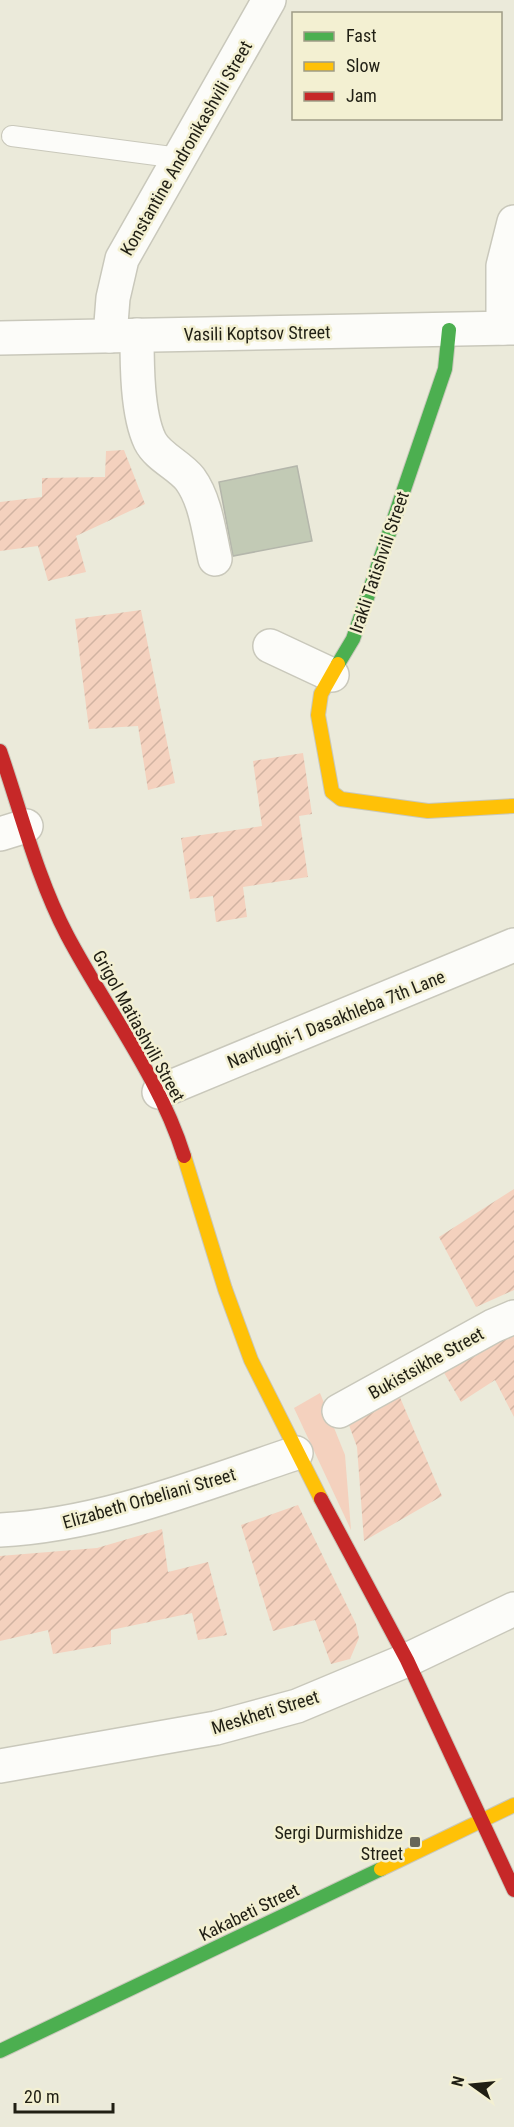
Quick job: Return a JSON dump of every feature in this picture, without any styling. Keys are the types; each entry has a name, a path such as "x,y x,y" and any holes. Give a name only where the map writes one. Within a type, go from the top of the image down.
{"street":[{"name":"Konstantine Andronikashvili Street","path":"215,559 201,503 189,479 150,441 144,417 137,366 123,335 113,298 122,259 269,0"},
{"path":"508,328 503,266 514,222"},
{"name":"Vasili Koptsov Street","path":"0,338 508,328"},
{"name":"Irakli Tatishvili Street","path":"449,330 446,369 353,639 321,694 318,715 332,792 341,799 354,803 428,811 514,806"},
{"path":"270,646 332,675"},
{"name":"Grigol Matiashvili Street","path":"0,751 13,830 68,937 159,1092 178,1138 225,1289 251,1360 296,1453"},
{"name":"Navtlughi-1 Dasakhleba 7th Lane","path":"159,1092 514,945"},
{"name":"Bukistsikhe Street","path":"339,1411 493,1326 514,1317"},
{"path":"296,1453 407,1660 514,1890"},
{"name":"Elizabeth Orbeliani Street","path":"0,1530 60,1524 98,1516 296,1453"},
{"name":"Meskheti Street","path":"0,1766 216,1728 297,1706 407,1660 514,1609"},
{"name":"Kakabeti Street","path":"0,2051 514,1804"}],"lane":[{"path":"12,136 179,158"}],"shaded area":[{"path":"124,450 145,504 76,536 86,572 48,581 38,546 0,551 0,502 42,497 42,478 105,477 106,451"},
{"path":"141,610 175,783 148,790 138,726 89,729 75,619"},
{"path":"303,753 312,814 299,816 308,877 243,887 247,917 216,922 213,896 190,899 181,838 262,826 253,761"},
{"path":"514,1189 514,1290 476,1307 439,1237"},
{"path":"514,1329 514,1417 495,1380 461,1402 439,1364"},
{"path":"396,1388 442,1496 364,1541 357,1447 346,1417"},
{"path":"320,1393 345,1455 351,1530 294,1408"},
{"path":"298,1505 356,1624 359,1638 350,1659 331,1664 315,1620 273,1631 241,1525"},
{"path":"162,1529 168,1572 208,1562 227,1635 198,1640 192,1613 111,1630 111,1644 53,1654 48,1630 0,1641 0,1556 97,1548"}],"building":[{"path":"297,466 312,541 233,556 219,482"}],"traffic: fast":[{"path":"338,664 353,639 445,369 449,330"},
{"path":"0,2051 381,1869"}],"traffic: slow":[{"path":"338,664 321,694 318,715 332,792 341,799 428,811 514,806"},
{"path":"184,1156 225,1289 251,1360 321,1499"},
{"path":"381,1869 514,1805"}],"traffic: jam":[{"path":"0,751 38,868 56,913 161,1098 184,1156"},
{"path":"321,1499 407,1660 514,1890"}],"place":[{"name":"Sergi Durmishidze Street","path":"415,1842"}]}
